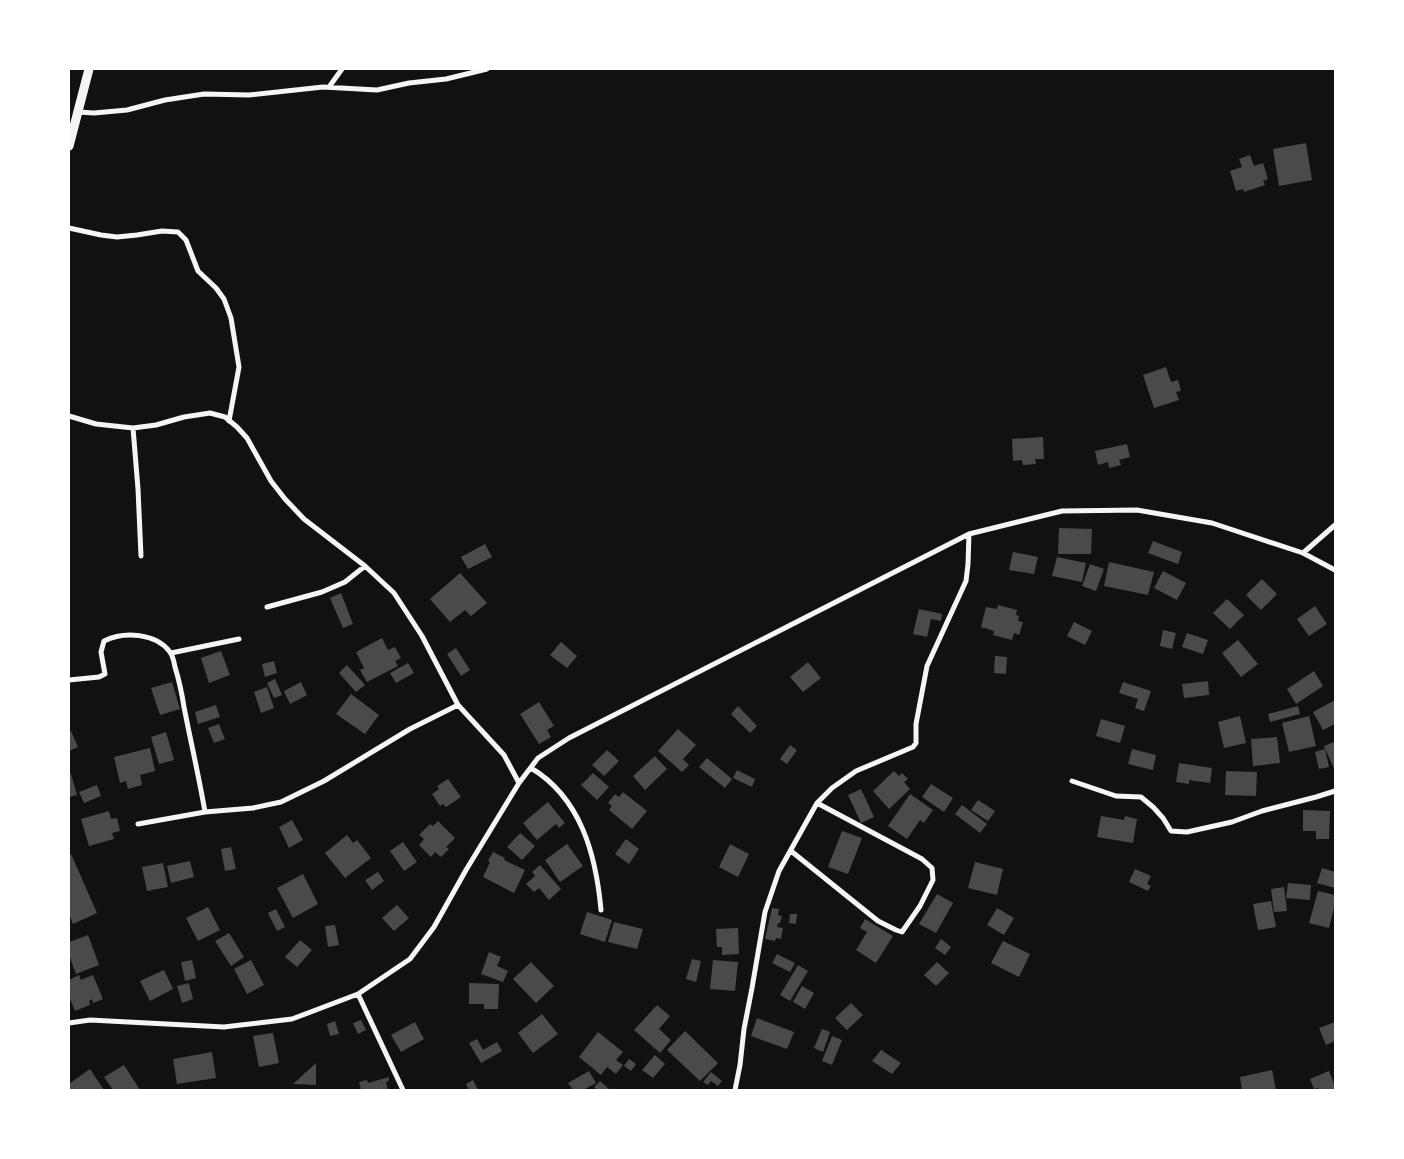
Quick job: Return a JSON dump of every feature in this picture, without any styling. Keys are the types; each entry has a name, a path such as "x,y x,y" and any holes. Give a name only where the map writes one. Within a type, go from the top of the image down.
{"main road":[{"path":"69,146 74,116 89,69"}],"street":[{"path":"330,87 342,69"},
{"path":"74,116 127,110 165,100 204,94 249,95 330,87 377,90 409,83 446,79 487,69"},
{"path":"69,228 118,237 162,231 178,232 186,240 198,270 224,299 231,318 239,367 229,421"},
{"path":"69,416 96,424 133,428 156,426 184,417 210,413 224,417 229,421 247,438 272,481 285,499 304,519 365,566 394,593 422,636 458,705 504,755 519,783"},
{"path":"133,428 141,556"},
{"path":"69,1023 90,1020 224,1027 292,1018 358,994 410,959 434,927 519,783 538,758 569,738 969,534 1062,512 1137,510 1212,523 1303,553 1335,570"},
{"path":"1303,553 1335,525"},
{"path":"735,1090 765,912 779,871 817,803 832,788 856,771 913,747 916,743 916,724 927,666 966,581 969,534"},
{"path":"267,607 322,592 346,582 365,566"},
{"path":"69,680 99,677 105,674 101,652 104,642 111,638 147,636 161,643 171,653 180,687 205,812"},
{"path":"171,653 239,639"},
{"path":"138,824 205,812 253,808 282,802 324,781 410,729 458,705"},
{"path":"531,768 555,786 574,812 593,855 601,910"},
{"path":"1072,781 1116,796 1141,797 1163,818 1171,831 1187,832 1232,822 1262,811 1335,791"},
{"path":"791,851 878,921 896,930 902,932 920,906 933,880 932,868 922,859 817,803"},
{"path":"358,994 403,1090"}],"building":[{"path":"1306,143 1312,180 1279,186 1273,149"},
{"path":"1250,155 1254,166 1263,163 1268,179 1263,181 1265,185 1244,192 1243,189 1236,191 1230,171 1242,167 1239,159"},
{"path":"1166,367 1171,382 1178,380 1181,391 1176,392 1179,400 1154,408 1143,375"},
{"path":"1043,437 1044,459 1035,459 1036,464 1023,465 1022,460 1013,461 1012,439"},
{"path":"1127,444 1130,457 1119,460 1121,465 1109,468 1108,462 1098,465 1095,451"},
{"path":"1059,528 1092,529 1091,554 1058,554"},
{"path":"1153,541 1182,552 1178,564 1148,553"},
{"path":"485,544 492,557 468,569 461,557"},
{"path":"1013,552 1038,557 1034,574 1009,570"},
{"path":"1057,557 1086,563 1082,582 1052,576"},
{"path":"1109,562 1154,572 1148,595 1104,586"},
{"path":"1090,564 1104,569 1096,591 1082,586"},
{"path":"1163,571 1186,583 1177,600 1154,588"},
{"path":"460,573 487,603 471,616 465,610 450,622 430,599"},
{"path":"1262,579 1277,594 1261,610 1246,595"},
{"path":"341,593 353,624 343,628 330,598"},
{"path":"1227,599 1244,615 1230,629 1213,613"},
{"path":"998,605 1017,610 1018,621 1023,622 1019,635 1014,633 1012,640 993,635 994,631 981,627 986,607 997,609"},
{"path":"1315,606 1327,624 1309,636 1297,619"},
{"path":"919,609 942,614 941,621 931,619 927,637 913,634"},
{"path":"1074,622 1092,631 1085,645 1067,636"},
{"path":"1163,630 1176,633 1172,649 1160,646"},
{"path":"1187,633 1208,640 1203,654 1182,647"},
{"path":"382,638 388,650 395,647 401,658 395,661 398,666 367,682 360,670 364,668 356,652"},
{"path":"1238,640 1258,664 1241,677 1222,653"},
{"path":"561,642 577,656 567,668 550,655"},
{"path":"456,648 470,670 461,676 447,654"},
{"path":"221,651 230,675 209,683 201,658"},
{"path":"995,656 1007,657 1006,674 994,673"},
{"path":"274,661 277,673 265,677 262,664"},
{"path":"808,662 821,678 803,692 790,677"},
{"path":"408,663 414,673 396,683 390,673"},
{"path":"347,665 365,685 356,692 339,673"},
{"path":"1314,671 1323,686 1296,704 1287,689"},
{"path":"275,679 282,695 274,698 267,683"},
{"path":"1208,681 1209,695 1184,698 1182,684"},
{"path":"172,682 180,709 160,715 151,688"},
{"path":"301,682 307,695 290,704 284,691"},
{"path":"1123,682 1151,691 1144,711 1135,708 1138,699 1119,693"},
{"path":"267,687 274,708 261,713 254,692"},
{"path":"351,694 379,715 365,734 336,714"},
{"path":"1335,700 1335,724 1323,730 1313,712"},
{"path":"539,702 554,726 547,730 551,737 539,744 520,714"},
{"path":"216,705 220,717 198,724 195,712"},
{"path":"738,706 757,726 750,733 731,714"},
{"path":"1298,706 1300,714 1270,722 1268,714"},
{"path":"1240,716 1246,743 1224,748 1218,722"},
{"path":"1309,716 1316,746 1289,752 1282,723"},
{"path":"1101,719 1125,726 1120,743 1096,736"},
{"path":"219,724 225,739 214,743 208,728"},
{"path":"678,729 696,745 683,759 689,765 682,772 658,751"},
{"path":"71,731 78,747 69,751 69,732"},
{"path":"166,732 174,760 159,764 151,737"},
{"path":"1277,737 1280,763 1253,766 1251,739"},
{"path":"1334,742 1335,746 1335,771 1324,746"},
{"path":"790,745 797,750 787,764 780,759"},
{"path":"150,748 155,771 140,775 142,785 128,789 126,781 120,783 114,757"},
{"path":"1132,749 1156,755 1153,770 1128,764"},
{"path":"1325,749 1329,767 1319,769 1315,752"},
{"path":"607,750 619,761 604,776 592,765"},
{"path":"655,756 667,769 645,790 633,776"},
{"path":"707,758 732,779 725,788 699,767"},
{"path":"1179,763 1212,768 1210,783 1189,780 1189,784 1176,782"},
{"path":"737,770 755,779 752,787 733,778"},
{"path":"894,771 899,776 902,773 908,779 904,782 910,789 889,809 873,791"},
{"path":"1226,771 1257,772 1256,796 1225,795"},
{"path":"593,773 609,787 597,800 581,785"},
{"path":"69,774 71,774 77,795 69,797"},
{"path":"448,779 461,797 446,807 443,804 440,806 432,794 439,789 437,786"},
{"path":"931,784 953,798 944,812 922,797"},
{"path":"97,785 101,796 84,803 79,792"},
{"path":"861,789 874,817 861,823 848,795"},
{"path":"623,792 647,811 632,829 609,810 612,806 608,803 615,794 619,797"},
{"path":"910,794 933,810 924,823 920,820 907,839 888,826"},
{"path":"978,800 995,811 988,821 971,810"},
{"path":"548,802 565,823 559,828 556,824 537,840 523,823"},
{"path":"962,805 987,824 980,833 955,814"},
{"path":"1303,810 1330,811 1329,839 1316,839 1316,831 1303,831"},
{"path":"109,811 111,819 117,818 120,831 112,833 114,839 89,846 81,819"},
{"path":"1101,816 1124,820 1125,816 1137,819 1133,843 1097,837"},
{"path":"292,820 303,840 289,848 279,827"},
{"path":"438,821 455,838 446,847 449,849 441,857 435,852 431,857 419,845 424,839 419,835 430,824 433,826"},
{"path":"842,831 862,838 848,874 828,867"},
{"path":"520,833 535,846 522,860 507,847"},
{"path":"347,835 353,843 357,840 371,858 345,878 325,853"},
{"path":"626,839 639,849 629,864 615,854"},
{"path":"403,842 417,862 404,871 390,851"},
{"path":"567,844 583,866 560,882 545,860"},
{"path":"730,844 749,854 738,877 719,867"},
{"path":"231,847 236,869 225,871 221,849"},
{"path":"493,852 505,858 504,860 525,870 514,893 483,877"},
{"path":"71,854 97,913 73,924 69,914 69,855"},
{"path":"190,861 194,877 171,883 167,866"},
{"path":"975,862 1003,869 997,895 968,888"},
{"path":"163,863 168,887 147,891 142,867"},
{"path":"540,865 561,889 549,900 539,888 534,892 526,884 535,876 532,872"},
{"path":"1322,868 1335,872 1335,888 1317,883"},
{"path":"1135,869 1151,876 1147,884 1151,886 1148,891 1129,882"},
{"path":"378,872 384,881 372,890 365,880"},
{"path":"303,874 318,904 293,918 277,888"},
{"path":"1288,883 1311,885 1310,900 1286,898"},
{"path":"1284,887 1287,911 1274,912 1271,889"},
{"path":"1318,891 1335,895 1335,904 1329,928 1309,923"},
{"path":"937,894 953,903 936,933 919,924"},
{"path":"1271,901 1276,927 1258,930 1253,904"},
{"path":"397,905 409,918 394,931 382,918"},
{"path":"208,907 220,930 198,941 186,918"},
{"path":"772,908 779,909 778,915 782,916 777,927 783,928 781,939 776,938 775,941 765,939"},
{"path":"997,908 1014,918 1004,935 987,925"},
{"path":"276,909 285,927 277,931 268,913"},
{"path":"587,912 612,920 605,942 580,934"},
{"path":"790,914 797,914 796,924 789,923"},
{"path":"865,919 893,936 876,963 856,950 867,932 860,928"},
{"path":"614,922 643,929 637,949 608,942"},
{"path":"335,925 339,945 328,947 325,926"},
{"path":"738,928 739,954 722,955 722,947 717,947 716,929"},
{"path":"229,933 244,957 231,966 215,941"},
{"path":"88,935 99,965 76,974 69,955 69,942"},
{"path":"941,939 951,947 945,955 935,948"},
{"path":"300,940 312,950 297,967 285,957"},
{"path":"1003,941 1030,954 1019,977 991,963"},
{"path":"489,952 501,957 497,966 508,971 503,982 481,974"},
{"path":"777,954 795,963 790,972 772,963"},
{"path":"692,959 701,961 696,982 686,979"},
{"path":"192,960 196,978 185,981 181,962"},
{"path":"251,960 264,985 247,994 234,969"},
{"path":"713,960 738,962 735,991 710,989"},
{"path":"531,962 554,986 536,1003 513,979"},
{"path":"937,962 949,973 936,986 924,975"},
{"path":"798,965 808,971 790,1001 780,995"},
{"path":"164,970 173,989 150,1001 140,981"},
{"path":"79,975 81,980 93,975 103,999 93,1003 92,999 89,1001 90,1005 75,1011 69,996 69,980"},
{"path":"189,983 193,999 182,1003 177,986"},
{"path":"469,983 499,984 498,1009 484,1009 484,1004 469,1004"},
{"path":"802,986 814,993 805,1009 793,1002"},
{"path":"851,1003 863,1015 847,1030 835,1018"},
{"path":"657,1005 670,1016 659,1029 671,1040 660,1053 634,1030"},
{"path":"542,1014 558,1034 533,1053 518,1033"},
{"path":"757,1018 794,1032 787,1049 751,1036"},
{"path":"361,1020 366,1030 358,1034 353,1023"},
{"path":"335,1021 339,1034 330,1036 327,1024"},
{"path":"415,1022 424,1039 401,1052 391,1035"},
{"path":"1335,1022 1335,1041 1326,1045 1319,1028"},
{"path":"822,1029 830,1032 823,1052 814,1048"},
{"path":"685,1031 718,1063 700,1081 667,1050"},
{"path":"598,1032 623,1052 616,1060 623,1065 616,1074 607,1067 601,1075 579,1057"},
{"path":"273,1033 279,1063 259,1067 253,1036"},
{"path":"832,1036 842,1040 832,1065 822,1061"},
{"path":"477,1039 483,1050 497,1042 502,1051 481,1063 469,1043"},
{"path":"881,1050 901,1063 892,1074 872,1061"},
{"path":"212,1052 216,1078 177,1084 173,1059"},
{"path":"655,1055 665,1064 653,1078 642,1070"},
{"path":"629,1059 636,1064 631,1071 624,1066"},
{"path":"316,1063 316,1085 293,1084"},
{"path":"124,1065 140,1090 113,1090 104,1077"},
{"path":"90,1069 104,1090 70,1090 69,1084"},
{"path":"1272,1070 1276,1090 1242,1090 1240,1077"},
{"path":"589,1071 596,1083 583,1090 573,1090 568,1083"},
{"path":"1329,1071 1335,1090 1314,1089 1310,1079"},
{"path":"711,1072 722,1081 718,1086 711,1081 708,1085 703,1082"},
{"path":"389,1077 389,1081 386,1082 388,1090 361,1090 359,1082 367,1080 368,1083"},
{"path":"473,1080 478,1090 469,1090 466,1084"},
{"path":"600,1081 610,1090 597,1090 594,1087"}]}
